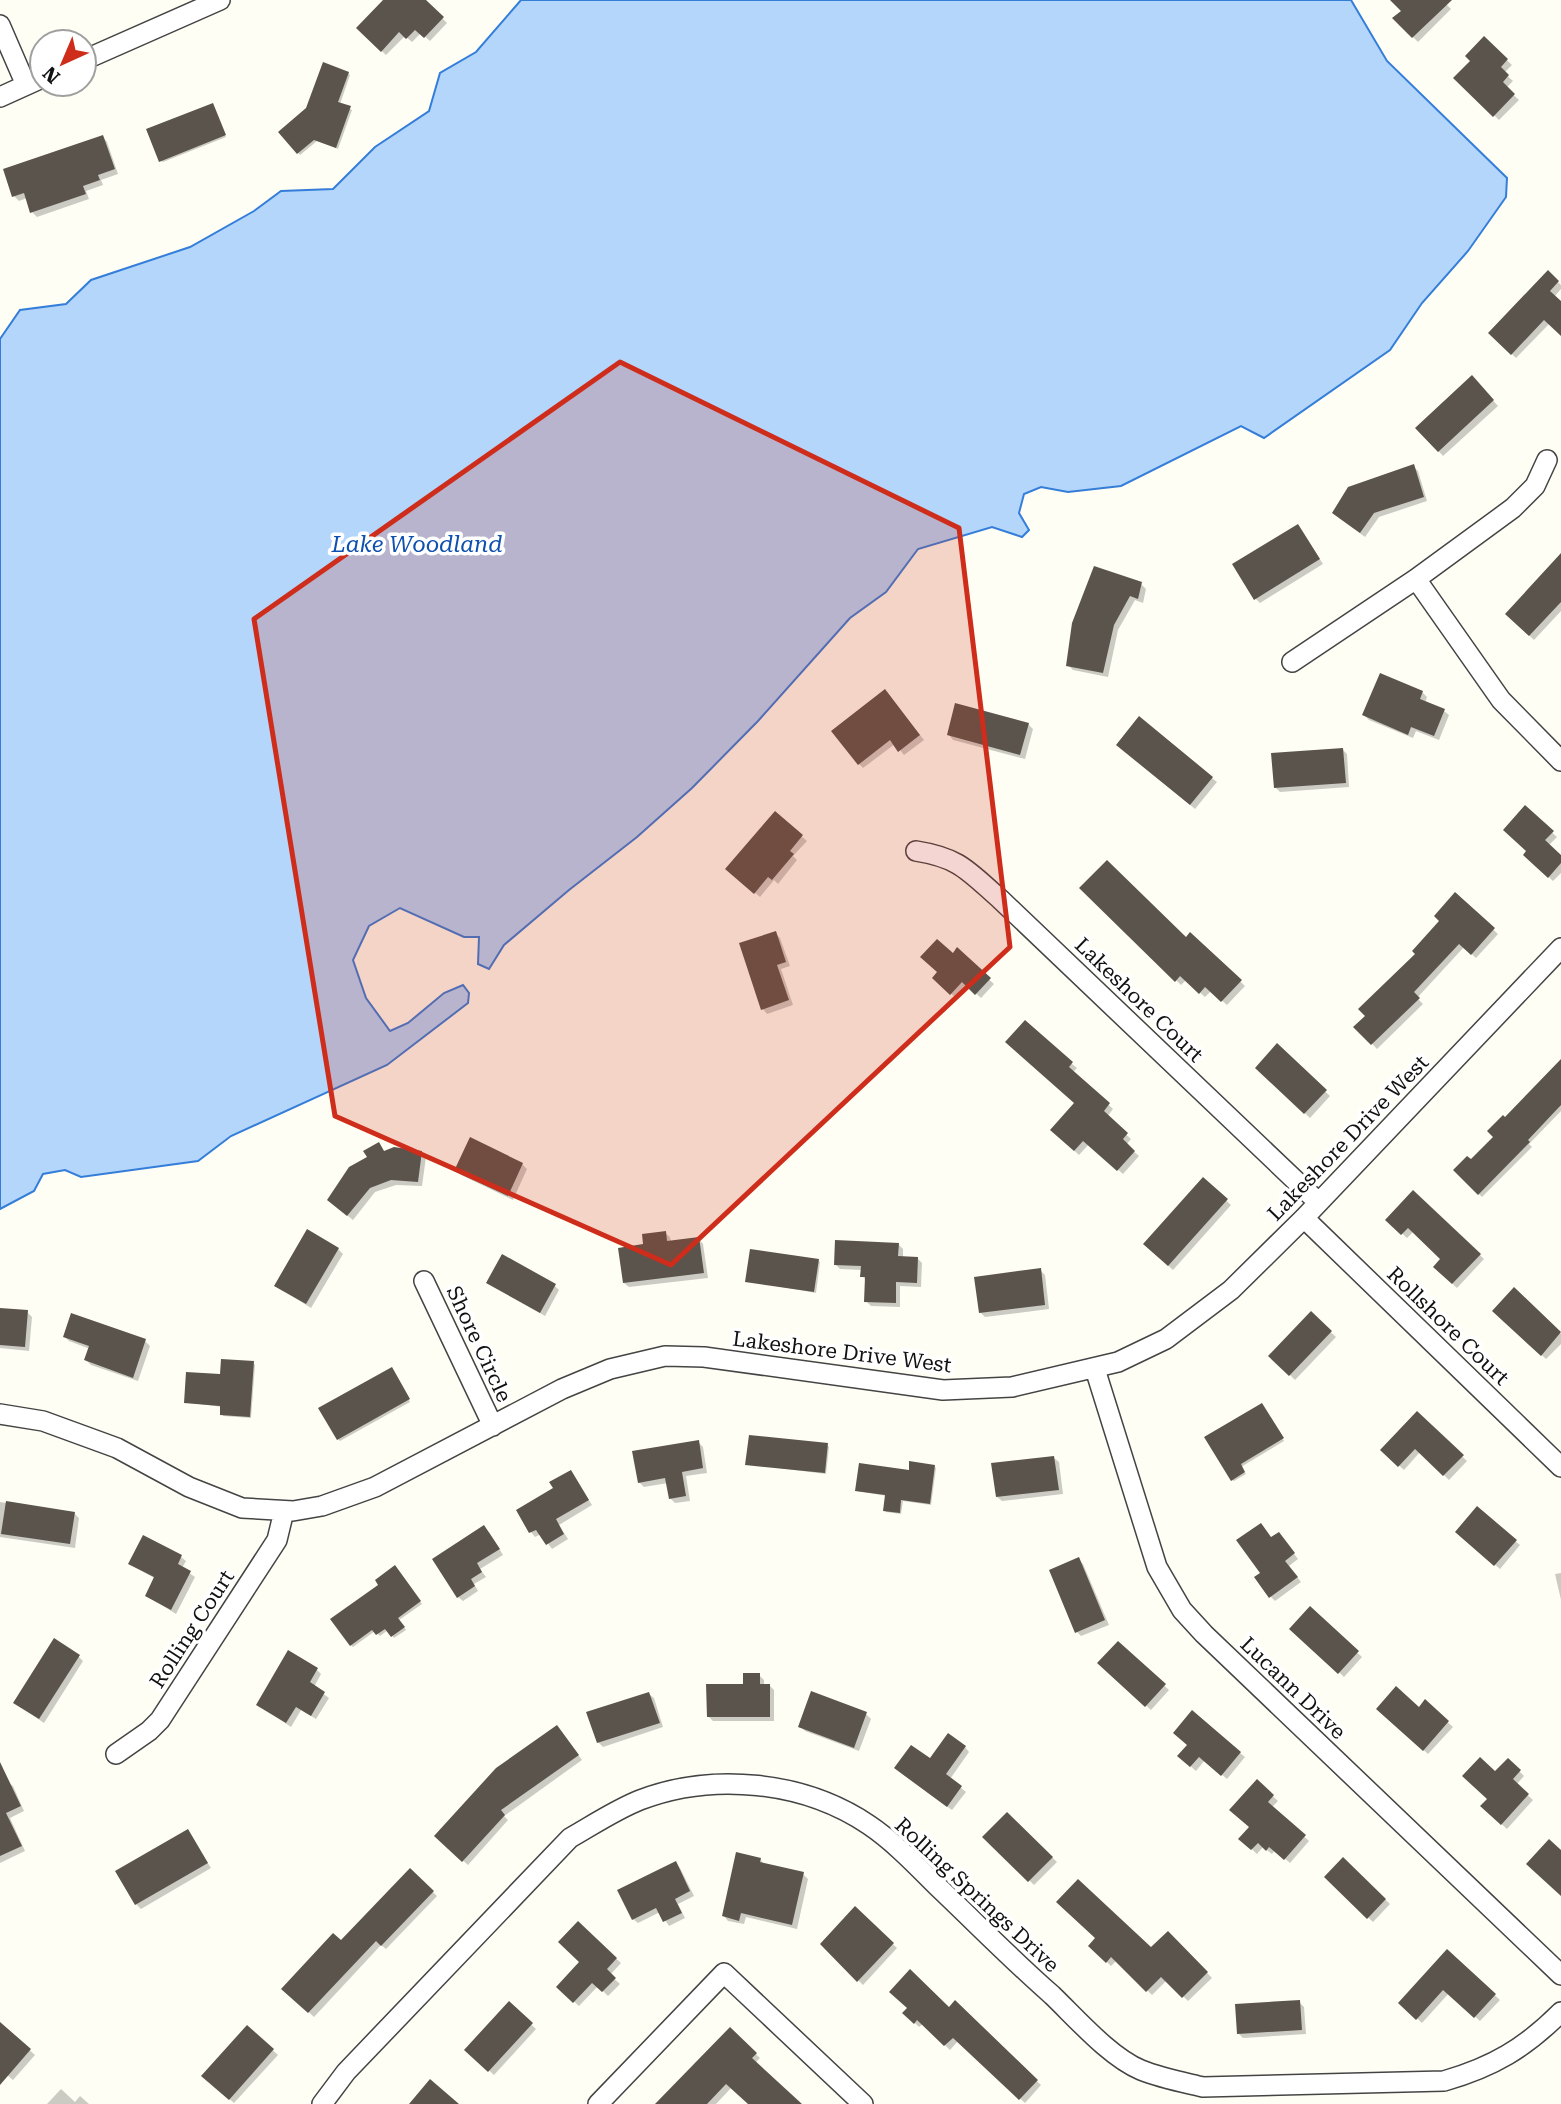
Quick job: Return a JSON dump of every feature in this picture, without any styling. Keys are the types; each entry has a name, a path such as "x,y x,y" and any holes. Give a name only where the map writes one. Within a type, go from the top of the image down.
{"street":[{"path":"98,54 220,0"},
{"path":"0,25 28,72"},
{"path":"0,97 28,85"},
{"path":"1292,662 1416,579 1513,508 1535,485 1547,460"},
{"path":"1416,579 1501,700 1561,761"},
{"name":"Lakeshore Court","path":"916,851 937,854 961,865 1000,899 1318,1202"},
{"name":"Lakeshore Drive West","path":"0,1414 43,1421 117,1448 221,1502 242,1508 284,1511 322,1506 375,1487 562,1389 611,1369 665,1356 704,1357 943,1390 1012,1387 1095,1369 1118,1362 1166,1339 1213,1306 1304,1218 1559,954"},
{"name":"Rollshore Court","path":"1304,1218 1561,1467"},
{"name":"Shore Circle","path":"424,1281 494,1426"},
{"name":"Lucann Drive","path":"1095,1369 1157,1567 1182,1610 1561,1975"},
{"name":"Rolling Court","path":"116,1754 160,1720 277,1540 284,1511"},
{"name":"Rolling Springs Drive","path":"322,2104 346,2072 570,1838 640,1800 709,1784 743,1783 783,1790 825,1802 869,1825 920,1869 1116,2054 1139,2069 1203,2087 1293,2095 1444,2081 1475,2072 1508,2057 1542,2031 1561,2012"},
{"path":"598,2104 724,1973 863,2104"}],"highlighted area":[{"path":"620,362 959,528 1010,947 671,1265 335,1116 254,619"}],"water":[{"name":"Lake Woodland","path":"521,0 1351,0 1387,61 1507,178 1506,197 1468,251 1422,303 1390,350 1264,438 1241,426 1121,486 1068,492 1041,487 1024,494 1019,513 1029,530 1022,537 992,527 918,549 886,592 850,618 758,721 692,788 637,837 504,945 489,969 478,964 479,937 464,937 400,908 369,926 353,960 366,998 390,1031 408,1023 444,993 463,985 469,993 468,1003 387,1065 231,1136 198,1161 81,1177 65,1170 43,1174 34,1191 0,1209 0,339 20,310 66,304 91,280 190,247 254,211 281,191 333,189 375,147 429,111 440,73 476,52"}],"building":[{"path":"383,0 426,0 444,17 424,38 415,30 406,39 399,32 381,52 356,28"},
{"path":"1390,0 1452,0 1412,38 1392,18 1401,11"},
{"path":"1484,36 1508,59 1501,67 1509,75 1503,82 1515,94 1493,117 1453,78 1470,61 1465,56"},
{"path":"323,62 349,72 338,102 351,106 336,148 314,140 297,154 278,132 306,108"},
{"path":"213,103 226,135 159,162 146,129"},
{"path":"103,135 115,169 98,175 100,180 83,186 86,194 30,213 24,193 12,197 3,169"},
{"path":"1548,270 1559,281 1550,291 1561,301 1561,336 1544,320 1511,355 1488,333"},
{"path":"1472,375 1494,400 1438,452 1415,428"},
{"path":"1414,464 1424,497 1374,513 1360,533 1332,513 1348,487"},
{"path":"1298,524 1320,559 1254,600 1232,564"},
{"path":"1561,553 1561,602 1529,636 1505,614"},
{"path":"1094,566 1142,582 1138,599 1130,596 1114,625 1103,673 1066,666 1072,623"},
{"path":"1380,673 1423,691 1420,699 1445,709 1434,736 1411,727 1408,735 1362,715"},
{"path":"885,689 920,735 898,752 890,740 858,765 831,731"},
{"path":"955,703 1029,723 1020,755 947,735"},
{"path":"1139,716 1213,777 1190,805 1116,745"},
{"path":"1343,748 1346,783 1274,788 1271,753"},
{"path":"1525,805 1554,831 1545,840 1561,855 1561,863 1548,878 1523,855 1526,851 1503,830"},
{"path":"775,811 803,835 790,851 794,854 772,880 768,877 754,894 725,869"},
{"path":"1107,860 1186,937 1190,932 1242,980 1221,1002 1205,987 1199,994 1180,976 1175,982 1079,888"},
{"path":"1455,892 1495,928 1471,955 1459,944 1414,992 1420,998 1371,1045 1353,1027 1365,1016 1358,1009 1415,954 1412,951 1439,921 1434,916"},
{"path":"776,931 786,962 777,965 789,1000 761,1010 739,943"},
{"path":"937,939 953,953 957,947 991,978 975,995 962,982 950,995 932,978 937,972 920,957"},
{"path":"1025,1020 1073,1062 1069,1067 1110,1103 1104,1111 1128,1133 1123,1139 1135,1151 1117,1171 1083,1141 1074,1151 1050,1130 1074,1103 1005,1042"},
{"path":"1277,1043 1327,1090 1304,1114 1255,1068"},
{"path":"1561,1059 1561,1105 1528,1140 1530,1142 1478,1195 1453,1170 1467,1156 1471,1159 1493,1137 1487,1131 1503,1115 1505,1117"},
{"path":"470,1137 523,1163 508,1196 454,1171"},
{"path":"379,1142 384,1151 394,1147 422,1151 418,1182 391,1180 370,1188 347,1216 327,1200 349,1167 367,1157 363,1151"},
{"path":"1203,1177 1228,1199 1168,1266 1143,1244"},
{"path":"1413,1190 1481,1254 1452,1284 1433,1267 1440,1259 1408,1228 1401,1235 1385,1220"},
{"path":"307,1229 339,1248 306,1304 274,1286"},
{"path":"666,1231 667,1241 699,1237 704,1273 623,1283 618,1248 643,1244 642,1234"},
{"path":"835,1240 899,1243 898,1256 918,1257 917,1283 896,1282 896,1303 864,1302 865,1277 860,1277 861,1266 834,1265"},
{"path":"750,1249 819,1259 814,1292 745,1282"},
{"path":"502,1254 556,1284 540,1313 486,1283"},
{"path":"1041,1268 1045,1305 979,1313 974,1277"},
{"path":"1514,1287 1561,1332 1541,1356 1492,1311"},
{"path":"0,1308 28,1310 25,1347 0,1345"},
{"path":"1311,1311 1332,1331 1289,1376 1268,1356"},
{"path":"71,1313 146,1339 133,1378 84,1360 89,1346 63,1337"},
{"path":"221,1359 254,1361 250,1417 220,1415 220,1406 184,1403 186,1372 220,1374"},
{"path":"392,1367 410,1399 337,1440 318,1408"},
{"path":"1262,1403 1284,1438 1241,1464 1245,1472 1231,1481 1204,1437"},
{"path":"1417,1411 1464,1455 1443,1476 1415,1449 1398,1467 1380,1450"},
{"path":"749,1435 828,1443 825,1473 745,1465"},
{"path":"699,1440 703,1468 682,1472 686,1496 669,1499 665,1478 638,1483 632,1451"},
{"path":"1054,1456 1059,1490 996,1497 991,1463"},
{"path":"909,1461 935,1465 930,1504 901,1500 900,1513 883,1511 885,1495 855,1491 859,1463 909,1470"},
{"path":"571,1470 589,1500 556,1519 564,1534 546,1545 536,1530 529,1533 516,1510 553,1488 549,1482"},
{"path":"6,1501 75,1512 70,1544 1,1534"},
{"path":"1477,1506 1517,1540 1494,1566 1455,1532"},
{"path":"1261,1523 1271,1537 1279,1532 1295,1553 1285,1561 1298,1577 1269,1598 1254,1577 1260,1573 1236,1540"},
{"path":"484,1525 500,1549 477,1563 482,1572 471,1579 475,1586 457,1598 432,1559"},
{"path":"143,1535 182,1555 178,1564 191,1571 171,1610 145,1596 154,1577 128,1564"},
{"path":"1079,1557 1105,1620 1075,1633 1049,1570"},
{"path":"395,1565 421,1601 398,1618 405,1627 391,1637 385,1629 376,1635 372,1630 350,1646 330,1619 378,1585 375,1580"},
{"path":"1310,1606 1359,1651 1338,1674 1289,1629"},
{"path":"54,1638 80,1655 39,1719 13,1703"},
{"path":"1118,1641 1166,1684 1145,1707 1097,1663"},
{"path":"288,1650 318,1668 310,1682 325,1692 311,1716 296,1707 286,1723 256,1705"},
{"path":"743,1673 760,1673 760,1684 770,1684 770,1717 707,1717 706,1684 743,1684"},
{"path":"1396,1686 1419,1707 1425,1699 1449,1721 1423,1751 1376,1709"},
{"path":"811,1691 867,1712 854,1748 798,1727"},
{"path":"649,1692 660,1723 597,1743 586,1712"},
{"path":"1192,1710 1241,1752 1221,1776 1199,1757 1190,1767 1177,1756 1187,1745 1173,1733"},
{"path":"557,1725 579,1755 501,1810 505,1815 462,1862 434,1836 496,1768"},
{"path":"948,1733 966,1746 946,1774 962,1786 947,1807 894,1768 911,1745 930,1758"},
{"path":"1480,1757 1495,1771 1508,1758 1521,1770 1513,1779 1529,1794 1501,1825 1480,1806 1487,1799 1462,1776"},
{"path":"0,1762 21,1806 6,1813 22,1846 0,1856"},
{"path":"1257,1779 1274,1795 1268,1802 1306,1835 1284,1860 1269,1847 1266,1851 1258,1843 1251,1850 1238,1839 1249,1827 1229,1810"},
{"path":"1007,1812 1053,1857 1028,1882 982,1837"},
{"path":"188,1829 208,1863 135,1905 115,1871"},
{"path":"1549,1839 1561,1850 1561,1896 1526,1864"},
{"path":"736,1852 761,1858 760,1862 804,1872 792,1925 741,1913 739,1921 722,1916"},
{"path":"1343,1857 1386,1899 1367,1919 1324,1877"},
{"path":"676,1861 690,1891 675,1899 682,1913 663,1922 656,1908 632,1920 617,1890"},
{"path":"410,1868 434,1891 381,1946 376,1941 308,2013 281,1989 333,1933 341,1940"},
{"path":"1078,1879 1151,1947 1168,1931 1208,1972 1182,1998 1161,1977 1146,1992 1111,1957 1106,1963 1088,1946 1095,1938 1056,1902"},
{"path":"855,1906 894,1943 857,1982 820,1944"},
{"path":"578,1921 617,1958 607,1969 616,1978 602,1992 592,1983 573,2003 556,1987 579,1962 558,1942"},
{"path":"1447,1949 1496,1994 1474,2018 1443,1990 1416,2020 1398,2003"},
{"path":"910,1969 949,2007 955,2000 1038,2080 1019,2100 953,2038 944,2046 917,2020 914,2024 902,2013 907,2008 889,1992"},
{"path":"1300,2000 1302,2030 1237,2034 1235,2004"},
{"path":"509,2001 533,2023 488,2072 464,2050"},
{"path":"0,2022 31,2049 0,2085"},
{"path":"247,2025 274,2049 229,2100 201,2076"},
{"path":"730,2027 757,2053 752,2058 802,2104 748,2104 726,2084 707,2104 655,2104"},
{"path":"430,2079 459,2104 409,2104"}]}
